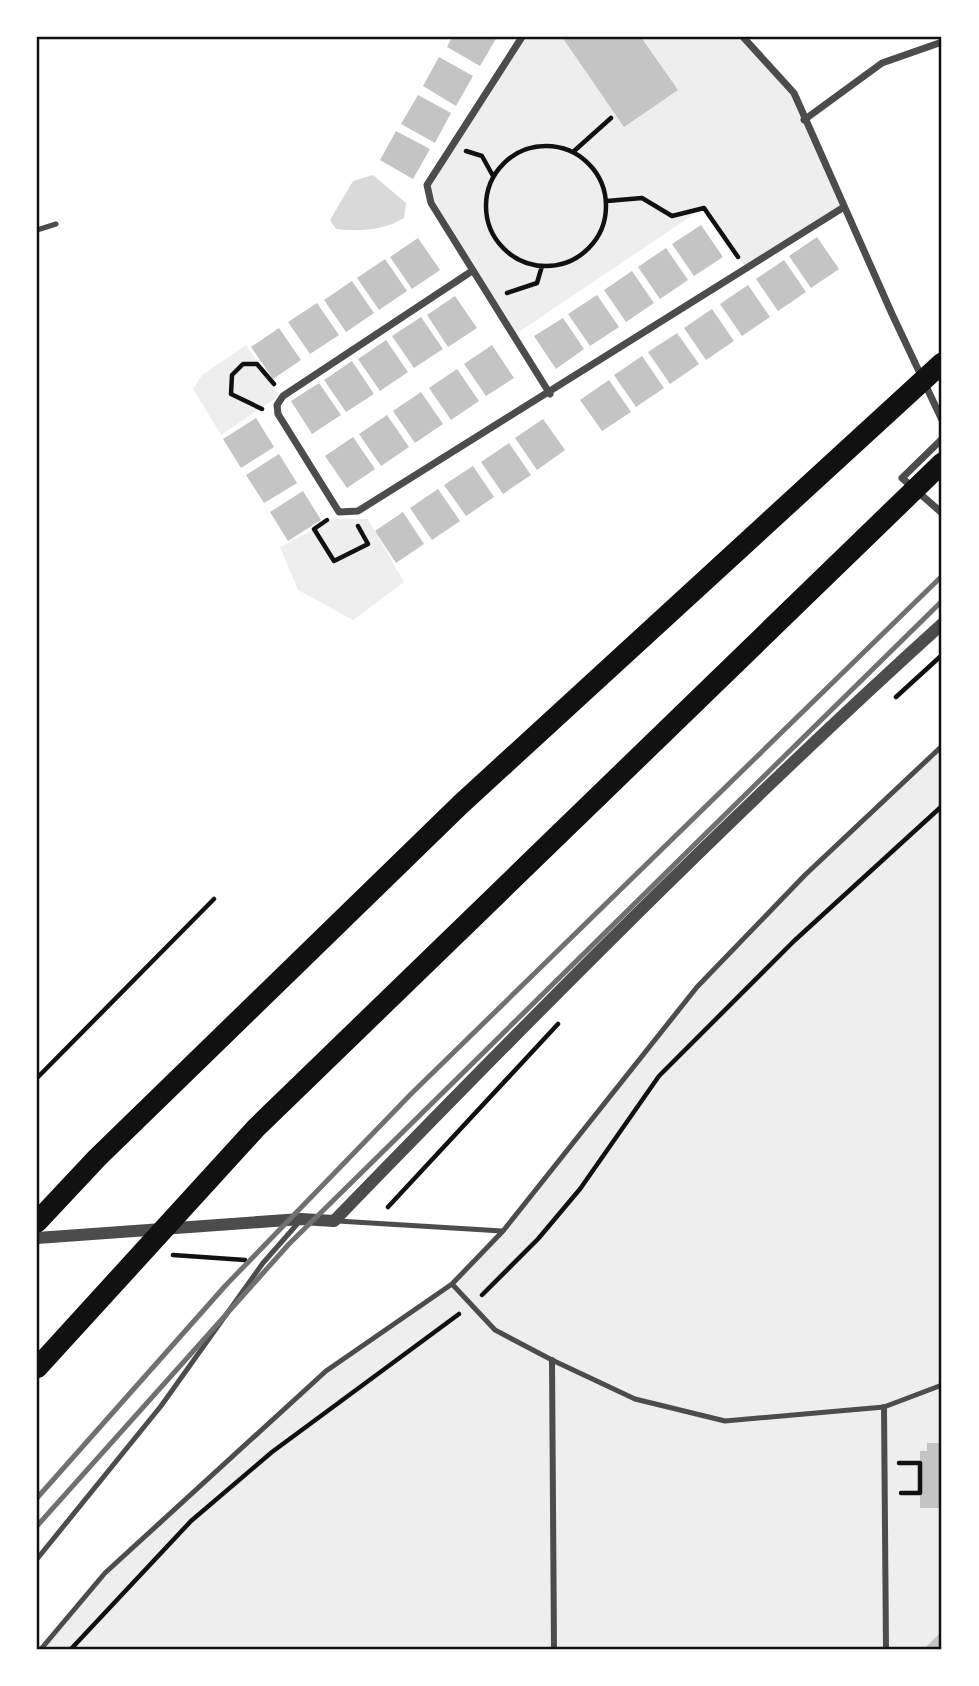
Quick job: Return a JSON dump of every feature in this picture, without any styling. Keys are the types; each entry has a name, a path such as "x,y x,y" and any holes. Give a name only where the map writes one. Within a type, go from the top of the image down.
{"highway":[{"path":"37,1222 97,1158 461,804 942,363"},
{"path":"37,1368 256,1128 942,463"}],"street":[{"path":"522,37 427,185 431,203 550,394"},
{"path":"743,37 794,93 942,420"},
{"path":"804,120 882,63 942,42"},
{"path":"472,271 283,396 277,405 278,414 339,512 358,511 550,394 844,207"},
{"path":"942,439 902,478 942,513"},
{"path":"37,1238 301,1219 334,1221 556,992 831,724 942,624"},
{"path":"552,1360 554,1649"},
{"path":"884,1407 886,1649"}],"lane":[{"path":"37,230 56,224"},
{"path":"40,1649 105,1573 327,1371 452,1284 503,1231 697,987 805,875 942,746"},
{"path":"37,1559 161,1406 263,1263 301,1219"},
{"path":"334,1221 503,1231"},
{"path":"452,1284 495,1330 552,1360 635,1399 725,1421 884,1407 942,1385"}],"path":[{"path":"573,152 611,118"},
{"path":"452,146 482,156 493,176"},
{"path":"556,146 573,152 590,164 601,181 607,201 605,221 596,240 582,255 563,264 542,266 522,262 505,251 492,234 486,215 486,195 493,176 505,162 529,149 556,146"},
{"path":"607,201 642,198 673,216 704,208 747,269"},
{"path":"492,303 512,289 537,283 542,266"},
{"path":"278,414 241,401 231,394 232,375 243,364 257,364 283,396"},
{"path":"339,512 314,529 334,561 368,544 351,513"},
{"path":"37,1077 215,899"},
{"path":"884,1463 920,1463 920,1493 884,1493"}],"shaded area":[{"path":"522,37 743,37 794,93 844,207 747,269 703,208 513,336 431,203 427,185"},
{"path":"373,175 406,203 404,218 372,229 336,229 330,220 353,181"},
{"path":"246,345 279,396 221,435 193,389 202,375"},
{"path":"334,519 368,519 404,582 353,620 298,590 280,547"},
{"path":"942,746 942,1649 41,1649 105,1573 326,1371 452,1284 503,1231 697,987 805,875"}],"building":[{"path":"452,37 497,37 480,66 447,47"},
{"path":"562,37 641,37 678,90 624,127"},
{"path":"439,57 473,76 456,106 423,86"},
{"path":"418,95 451,113 435,143 401,124"},
{"path":"396,131 430,149 413,179 380,160"},
{"path":"701,225 723,257 694,276 672,244"},
{"path":"817,237 839,269 811,288 789,256"},
{"path":"418,238 440,270 412,289 390,257"},
{"path":"666,248 688,280 660,299 638,267"},
{"path":"385,259 407,291 379,310 357,278"},
{"path":"784,260 806,292 778,311 756,279"},
{"path":"632,271 654,303 626,322 604,290"},
{"path":"352,281 374,313 346,332 324,300"},
{"path":"748,285 770,317 742,336 720,304"},
{"path":"597,295 619,327 590,346 568,314"},
{"path":"455,296 477,328 448,347 427,315"},
{"path":"317,303 339,335 310,354 288,322"},
{"path":"712,309 734,341 706,360 684,328"},
{"path":"421,317 443,349 414,368 392,336"},
{"path":"563,318 584,349 556,369 534,336"},
{"path":"279,328 301,360 273,379 251,347"},
{"path":"677,333 699,364 670,384 648,352"},
{"path":"386,340 408,372 380,391 358,359"},
{"path":"492,345 514,378 486,396 464,364"},
{"path":"642,356 664,388 636,407 614,375"},
{"path":"352,361 374,394 346,412 324,380"},
{"path":"457,369 479,401 451,420 429,388"},
{"path":"609,380 631,412 602,431 580,400"},
{"path":"319,383 341,415 312,434 291,401"},
{"path":"421,392 443,424 415,443 393,411"},
{"path":"387,415 409,447 381,466 359,434"},
{"path":"256,418 274,447 241,468 223,439"},
{"path":"543,419 565,450 537,470 515,438"},
{"path":"353,437 375,469 347,488 325,456"},
{"path":"509,443 531,475 503,494 481,462"},
{"path":"279,454 297,483 264,503 246,475"},
{"path":"473,466 494,497 466,516 444,485"},
{"path":"438,489 460,521 432,540 410,508"},
{"path":"303,491 321,520 288,541 270,512"},
{"path":"403,512 424,544 396,563 375,531"},
{"path":"927,1443 942,1443 942,1508 920,1508 920,1451 927,1451"},
{"path":"942,1631 942,1649 928,1649 926,1647"}],"railway":[{"path":"37,1498 226,1285 412,1093 942,576"},
{"path":"37,1526 289,1244 942,601"}]}
